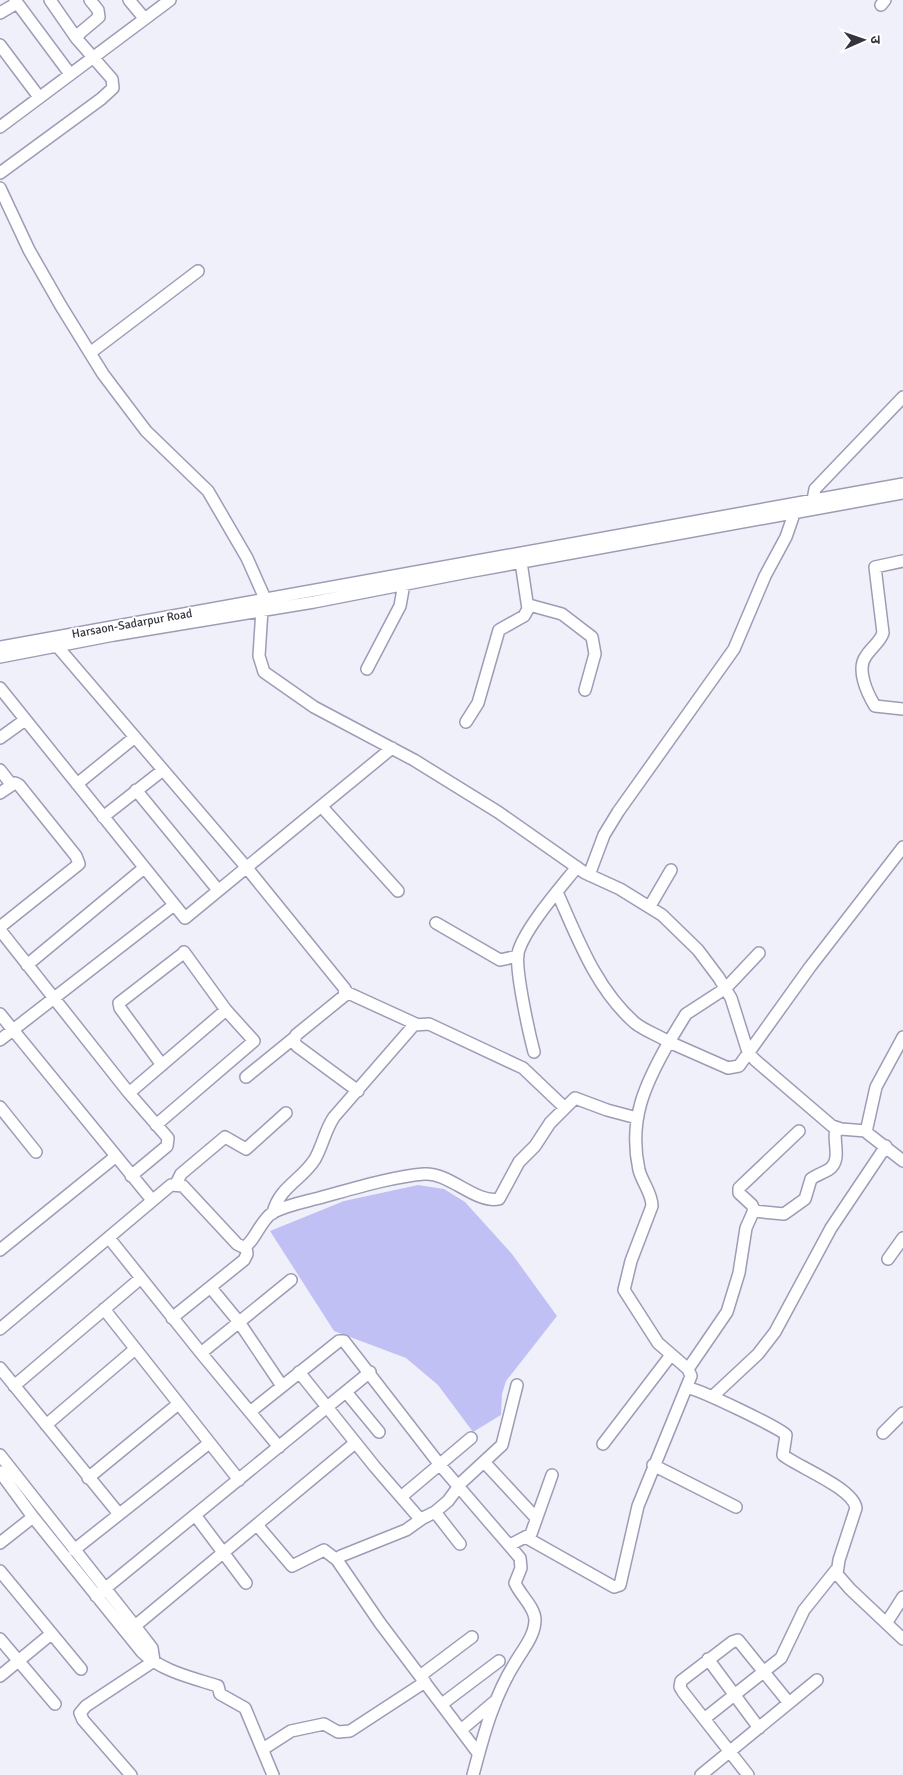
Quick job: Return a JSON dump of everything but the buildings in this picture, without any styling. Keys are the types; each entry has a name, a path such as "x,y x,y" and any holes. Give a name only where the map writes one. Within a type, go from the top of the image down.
{"street":[{"path":"0,173 101,99 113,88 112,79 78,39 50,0"},
{"path":"78,39 80,33 99,17 98,10 90,0"},
{"path":"129,0 144,18"},
{"path":"0,14 16,1 70,74"},
{"path":"0,127 166,1"},
{"path":"0,45 39,97"},
{"path":"0,188 29,250 90,353 128,409 146,431 208,491 256,576 263,606 259,656 264,672 314,707 392,748 498,812 577,867 650,906 698,950 726,988 748,1052 804,1104 836,1128 866,1131"},
{"path":"90,353 198,271"},
{"path":"816,503 814,489 903,397"},
{"path":"263,606 456,563 816,503 903,484"},
{"path":"263,606 404,584 794,514 816,503 903,493"},
{"path":"589,874 604,835 618,812 734,649 765,576 786,537 794,514"},
{"path":"903,561 876,567 883,633 861,666 862,674 875,706 903,709"},
{"path":"466,722 478,703 496,637 500,630 524,616 529,604 522,562"},
{"path":"367,669 400,606 404,584"},
{"path":"507,625 517,614 527,592"},
{"path":"529,604 564,615 592,637 595,658 585,690"},
{"name":"Harsaon-Sadarpur Road","path":"0,657 263,606"},
{"name":"Harsaon-Sadarpur Road","path":"0,647 263,606"},
{"path":"57,646 246,868 346,992 416,1024 429,1024 518,1065 538,1080 565,1108"},
{"path":"0,688 174,905 187,918 218,890 392,748"},
{"path":"0,738 25,720"},
{"path":"77,784 136,737"},
{"path":"0,770 11,784"},
{"path":"103,817 163,770"},
{"path":"0,793 11,784 15,783 19,786 76,856 79,864 0,929 129,1093 168,1138 168,1143 131,1176"},
{"path":"136,790 218,890"},
{"path":"322,807 398,891"},
{"path":"557,892 581,946 602,986 637,1025 668,1042 730,1069 739,1066 810,967 903,847"},
{"path":"534,1052 526,1019 518,956 535,924 577,867"},
{"path":"27,965 144,868"},
{"path":"650,906 671,870"},
{"path":"0,1040 174,905"},
{"path":"436,923 500,960 518,956"},
{"path":"527,1538 614,1587 618,1587 622,1580 633,1523 653,1465 688,1388 691,1376 688,1369 670,1355 651,1335 624,1290 630,1261 652,1206 638,1165 637,1118 646,1082 686,1014 726,988 759,953"},
{"path":"156,1125 254,1041 226,1010 182,954 118,1003 162,1065"},
{"path":"246,1077 344,996 346,992"},
{"path":"129,1093 226,1010"},
{"path":"0,1014 152,1200"},
{"path":"172,1318 244,1260 246,1247 260,1226 273,1213 280,1195 316,1157 325,1132 334,1117 411,1027 416,1024"},
{"path":"294,1038 297,1046 358,1091"},
{"path":"903,1038 876,1086 866,1131 867,1136 886,1146 903,1161"},
{"path":"273,1213 356,1188 424,1174 439,1177 477,1194 499,1199 519,1162 535,1146 550,1123 578,1098 607,1110 637,1118"},
{"path":"0,1107 36,1152"},
{"path":"0,1329 165,1189 176,1184 181,1174 225,1137 246,1149 286,1113"},
{"path":"753,1211 784,1214 805,1199 811,1179 829,1169 836,1161 836,1146 833,1137 836,1128"},
{"path":"688,1369 727,1312 739,1273 746,1228 753,1211 752,1205 739,1193 739,1188 799,1131"},
{"path":"713,1396 758,1354 775,1332 832,1226 886,1146"},
{"path":"0,1250 115,1157"},
{"path":"176,1184 183,1186 195,1197 237,1244 243,1248 246,1247"},
{"path":"109,1238 200,1354 279,1447"},
{"path":"888,1259 903,1238"},
{"path":"14,1386 141,1278"},
{"path":"200,1354 291,1280"},
{"path":"211,1288 239,1322 282,1386"},
{"path":"104,1310 177,1405 239,1480"},
{"path":"250,1412 341,1340 346,1343 370,1372 440,1465 521,1560 516,1583 535,1620 527,1643 506,1676 494,1702 473,1775"},
{"path":"46,1425 134,1350"},
{"path":"603,1444 670,1355"},
{"path":"0,1368 119,1514"},
{"path":"299,1372 355,1443 420,1519"},
{"path":"101,1592 370,1372"},
{"path":"337,1560 341,1556 406,1530 420,1519 435,1512 451,1498 458,1486 485,1463 504,1442 517,1385"},
{"path":"688,1388 713,1396 783,1431 786,1435 783,1456 830,1483 853,1500 856,1508 836,1570 804,1610 781,1658 704,1719"},
{"path":"346,1392 379,1432"},
{"path":"88,1478 177,1405"},
{"path":"882,1433 903,1413"},
{"path":"401,1497 471,1438"},
{"path":"135,1626 355,1443"},
{"path":"74,1550 208,1444"},
{"path":"485,1463 536,1518"},
{"path":"1,1464 33,1517 101,1592 135,1626 152,1648 154,1661"},
{"path":"1,1464 74,1550 142,1652 154,1661 190,1677 218,1686 220,1694 246,1708 256,1737 263,1749 268,1768 273,1775"},
{"path":"653,1465 736,1506"},
{"path":"510,1545 527,1538 532,1532 552,1475"},
{"path":"435,1512 460,1544"},
{"path":"195,1515 246,1583"},
{"path":"0,1543 33,1517"},
{"path":"257,1525 292,1566 324,1550 337,1560 370,1609 478,1753"},
{"path":"836,1570 839,1578 903,1639"},
{"path":"0,1571 81,1669"},
{"path":"887,1622 903,1597"},
{"path":"0,1676 51,1634"},
{"path":"263,1749 292,1731 324,1724 338,1732 350,1731 422,1679 472,1637"},
{"path":"0,1639 55,1704"},
{"path":"748,1775 683,1692 680,1684 708,1659 732,1642 738,1640 789,1703"},
{"path":"708,1659 759,1728"},
{"path":"131,1775 83,1720 80,1713 86,1706 154,1661"},
{"path":"442,1704 500,1661"},
{"path":"701,1775 817,1680"},
{"path":"461,1730 494,1702"}],"water":[{"path":"418,1185 444,1189 465,1202 512,1254 557,1316 506,1381 502,1394 501,1415 473,1432 438,1385 406,1358 334,1331 270,1231 344,1201"}]}
